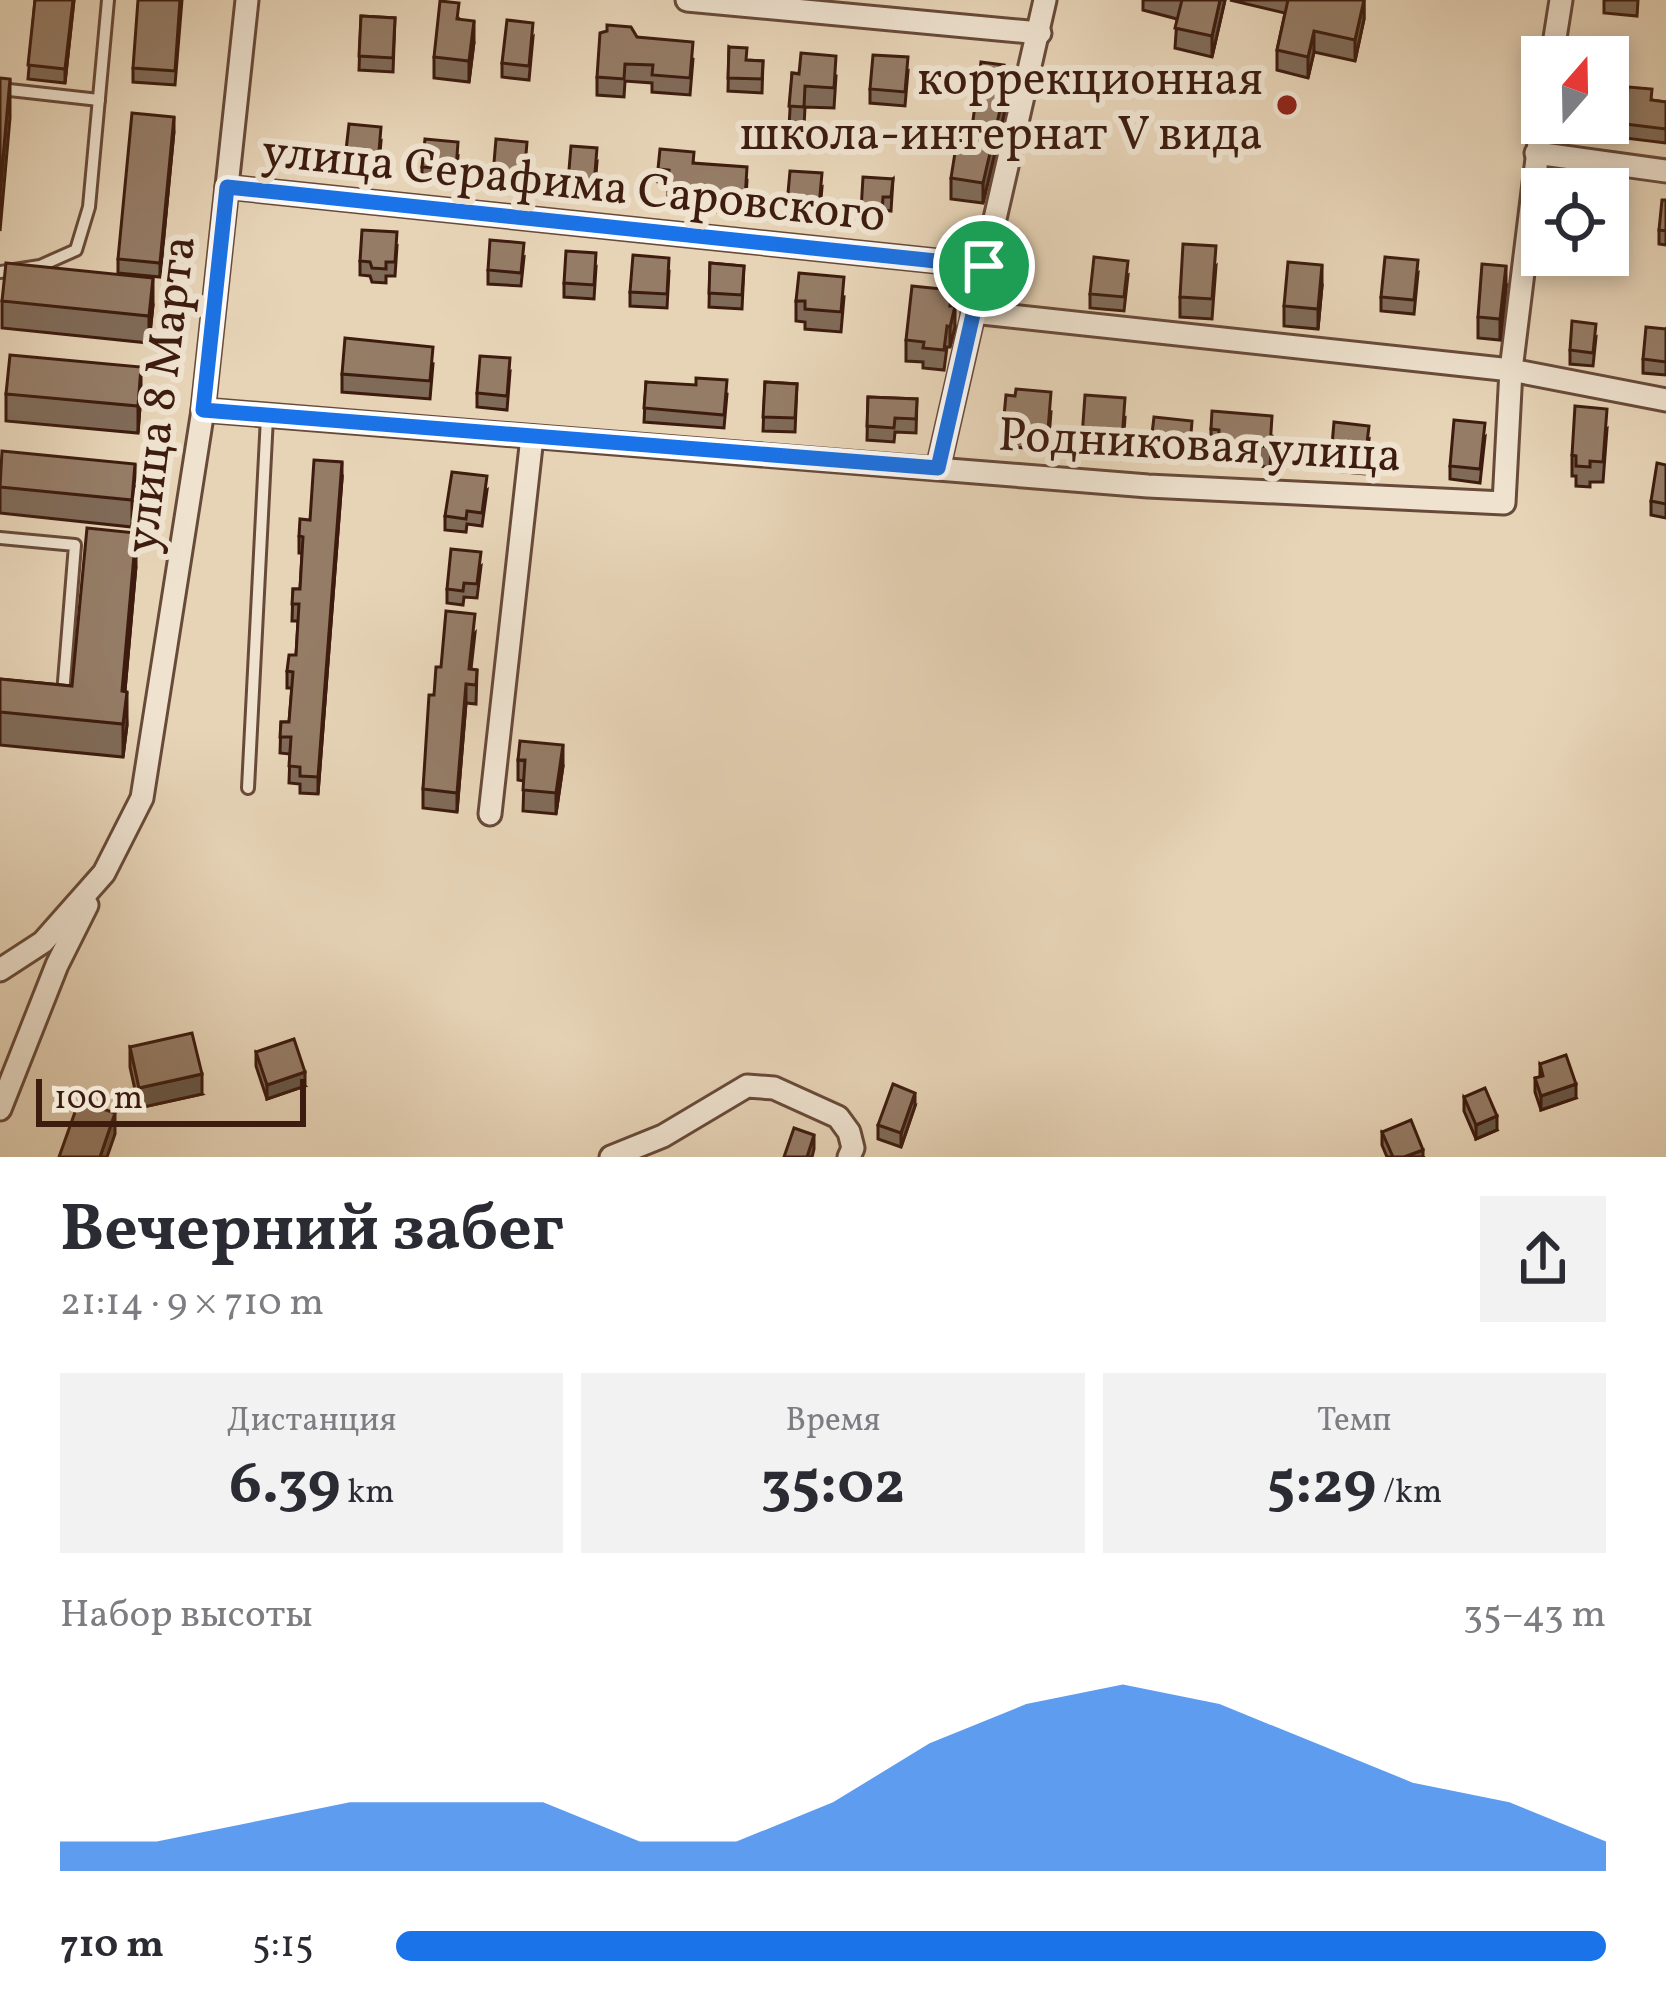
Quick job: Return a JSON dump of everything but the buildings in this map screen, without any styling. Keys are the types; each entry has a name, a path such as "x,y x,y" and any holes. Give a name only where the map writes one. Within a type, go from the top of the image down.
{"street":[{"name":"улица 8 Марта","path":"104,873 142,798 203,410 248,0"},
{"path":"687,0 1040,33"},
{"path":"938,468 1045,0"},
{"path":"1555,36 1561,0"},
{"path":"1510,370 1538,144"},
{"path":"1536,153 1666,171"},
{"name":"улица Серафима Саровского","path":"227,187 984,266"},
{"path":"974,312 1510,370 1666,400"},
{"name":"Родниковая улица","path":"203,410 1148,486 1504,502 1510,370"},
{"path":"490,814 532,437"},
{"path":"0,970 43,942 104,873"},
{"path":"0,1108 57,965 104,873"},
{"path":"611,1157 663,1136 747,1086 774,1088 838,1117 851,1152"}],"lane":[{"path":"0,272 40,266 76,250 89,207 108,0"},
{"path":"0,89 99,100"},
{"path":"248,788 267,417"},
{"path":"0,538 75,545 63,694 42,691"}],"place":[{"name":"коррекционная школа-интернат V вида","path":"1287,105"}],"route":[{"path":"227,187 984,266 938,468 203,410 227,187"}]}
